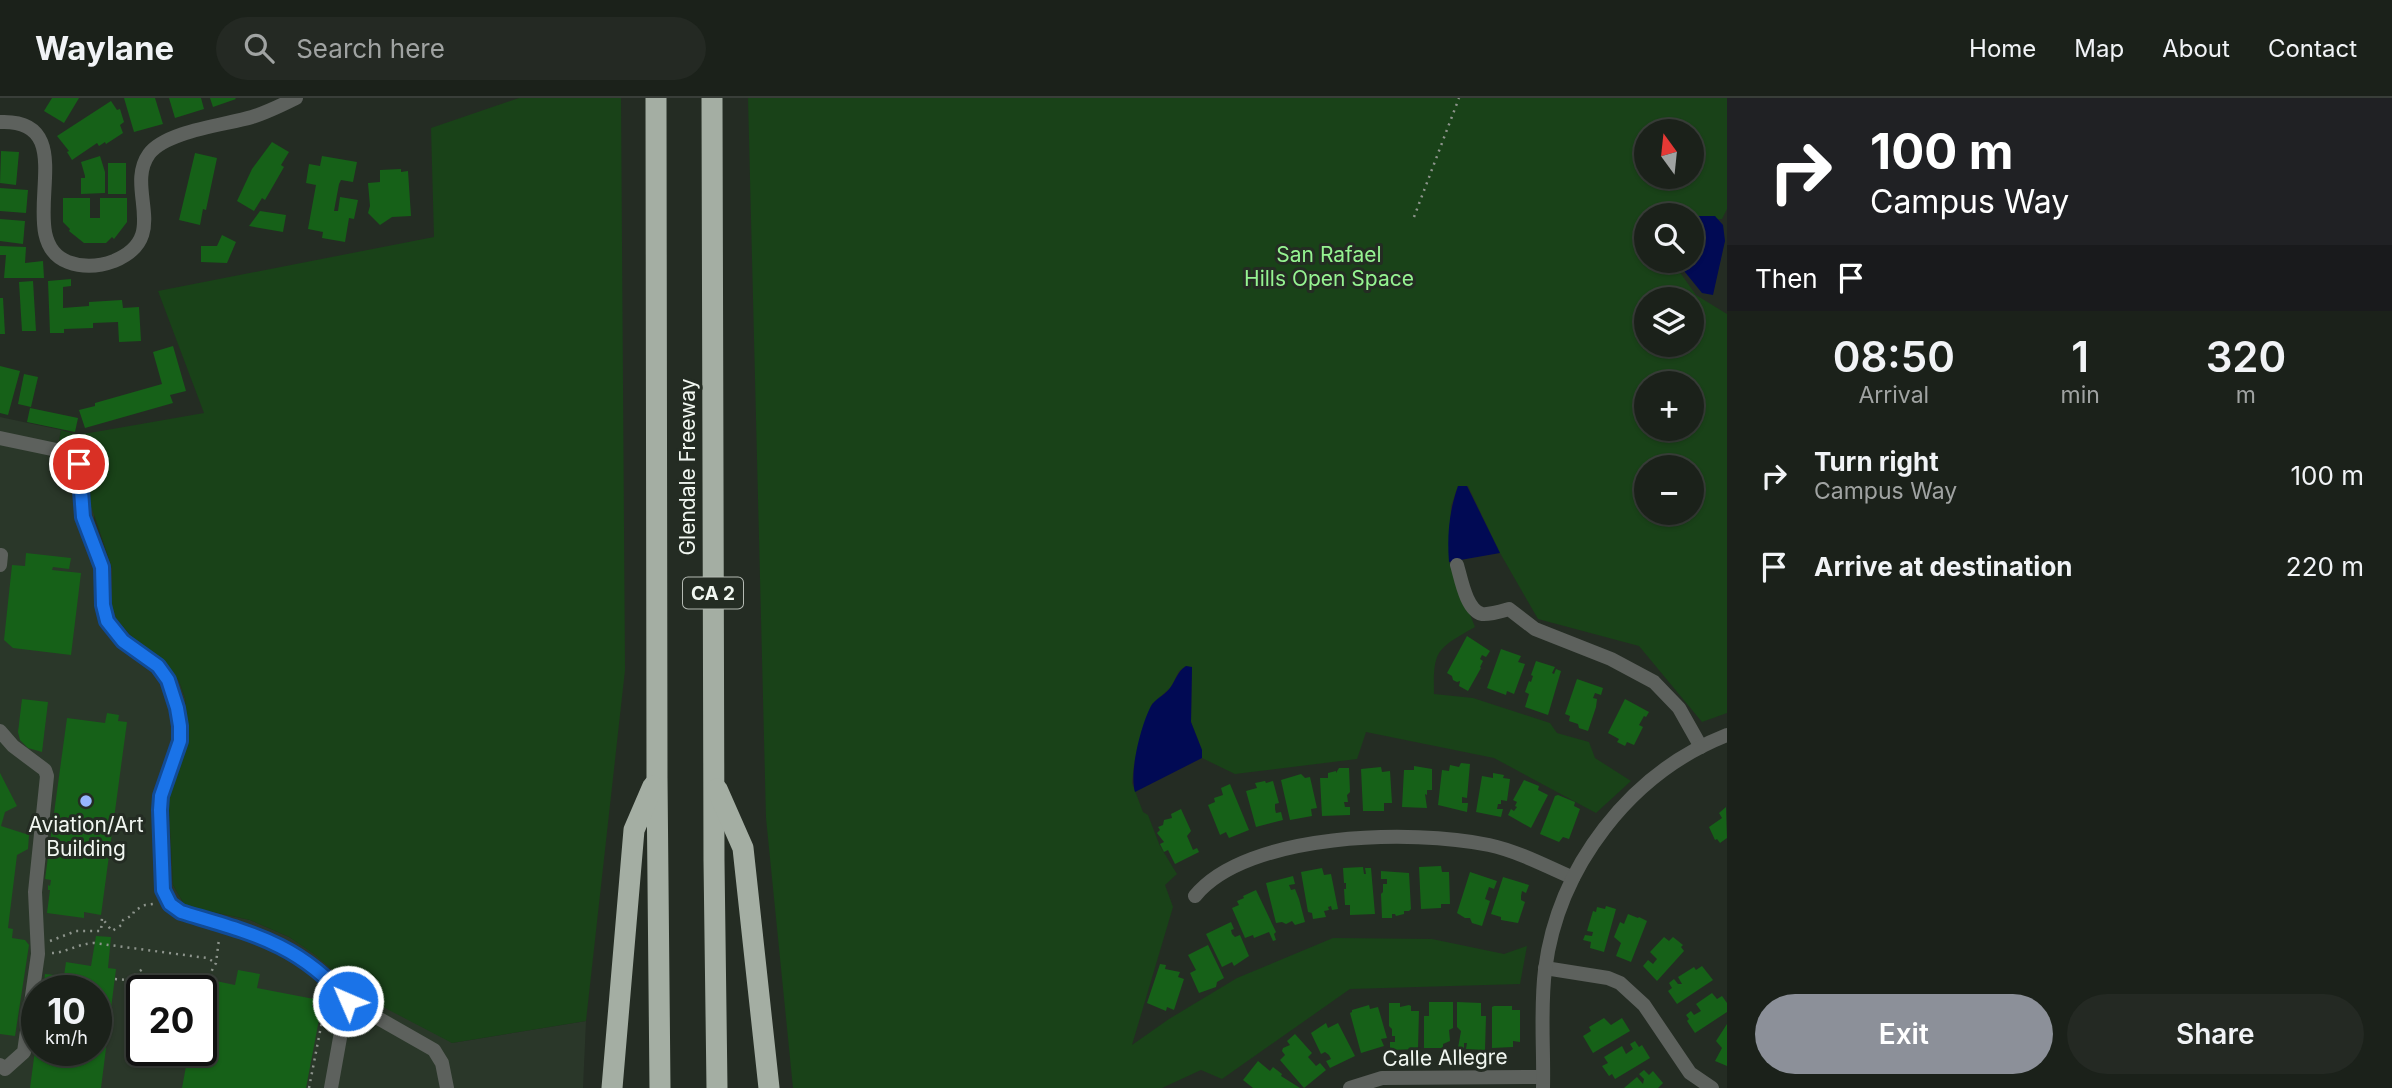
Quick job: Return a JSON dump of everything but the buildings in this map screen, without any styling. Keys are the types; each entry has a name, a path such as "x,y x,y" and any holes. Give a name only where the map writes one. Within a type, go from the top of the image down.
{"highway":[{"name":"Glendale Freeway","path":"656,98 660,1088"},
{"name":"Glendale Freeway","path":"712,98 713,782 717,1088"},
{"path":"612,1088 634,830 657,778"},
{"path":"713,782 743,848 769,1088"}],"street":[{"path":"0,122 25,124 42,144 45,163 45,232 51,251 68,262 93,267 118,259 141,238 146,224 141,187 142,172 144,161 157,145 254,116 296,98"},
{"path":"0,438 66,452 79,464 83,517 102,567 103,605 107,621 123,641 158,666 168,680 180,726 180,741 161,796 160,810 163,890 170,904 181,912 270,940 294,953 329,980 348,1001 433,1050 442,1063 447,1088"},
{"path":"1457,565 1475,610 1483,614 1510,609 1535,629 1611,659 1654,682 1679,708 1701,747"},
{"path":"0,731 13,746 45,770 47,776 35,892 38,948 24,1052 3,1067"},
{"path":"1543,1083 1542,1006 1545,968 1554,925 1573,878 1593,843 1636,793 1664,769 1727,735"},
{"path":"1195,896 1206,883 1224,872 1241,863 1280,850 1316,842 1384,838 1438,838 1490,845 1573,878"},
{"path":"1545,968 1608,978 1620,984 1644,1005 1690,1073 1712,1088"},
{"path":"331,1088 348,1001"},
{"name":"Calle Allegre","path":"1350,1088 1382,1079 1543,1083"}],"path":[{"path":"1414,217 1459,98"},
{"path":"38,948 76,931 101,932 102,918 112,931 123,925 123,920 133,915 134,911 153,904"},
{"path":"209,975 216,963 218,935"},
{"path":"38,948 58,953 81,944 103,944 206,958 216,963"},
{"path":"115,979 128,980 144,968"},
{"path":"309,1088 324,1011 335,1010"}],"shaded area":[{"path":"1704,216 1715,216 1723,225 1725,241 1713,295 1704,293 1704,287 1697,287 1686,273 1704,273"},
{"path":"0,417 61,430 59,441 72,443 90,457 97,476 94,519 112,568 117,620 135,640 165,662 179,681 185,698 189,739 169,796 169,810 173,885 184,904 250,920 289,937 452,1043 586,1021 583,1088 0,1088"},
{"path":"1458,486 1467,486 1500,553 1449,562 1449,524"},
{"path":"1186,666 1192,667 1191,722 1202,750 1202,758 1135,792 1135,761 1147,714"}],"green space":[{"path":"519,98 621,98 625,670 586,1021 452,1043 364,997 315,955 289,937 250,920 184,904 173,885 169,796 189,739 185,698 179,681 165,662 135,640 117,620 112,606 112,568 90,503 91,484 97,476 95,469 84,452 59,441 61,430 78,435 204,413 158,291 434,237 431,128"},
{"name":"San Rafael Hills Open Space","path":"748,98 1727,98 1727,209 1722,219 1704,220 1704,203 1634,203 1634,273 1680,273 1690,287 1634,287 1634,357 1704,357 1704,300 1727,314 1727,713 1702,722 1639,646 1538,619 1500,553 1468,486 1458,486 1451,506 1449,562 1475,627 1452,640 1440,652 1435,668 1434,694 1473,698 1550,723 1557,733 1589,742 1595,758 1631,781 1596,813 1494,758 1366,732 1357,759 1235,774 1202,758 1202,750 1191,722 1192,668 1186,666 1179,671 1171,687 1152,704 1134,764 1132,783 1143,812 1148,815 1160,846 1177,874 1165,885 1173,907 1132,1045 1237,978 1333,938 1432,939 1504,954 1527,946 1520,984 1350,989 1222,1079 1201,1070 1162,1088 793,1088 766,818"}],"place":[{"name":"Aviation/Art Building","path":"86,801"}],"route":[{"path":"79,464 83,517 102,567 103,605 107,621 123,641 158,666 168,680 177,708 180,741 164,784 160,810 163,890 170,904 181,912 270,940 294,953 329,980 348,1001"}]}
